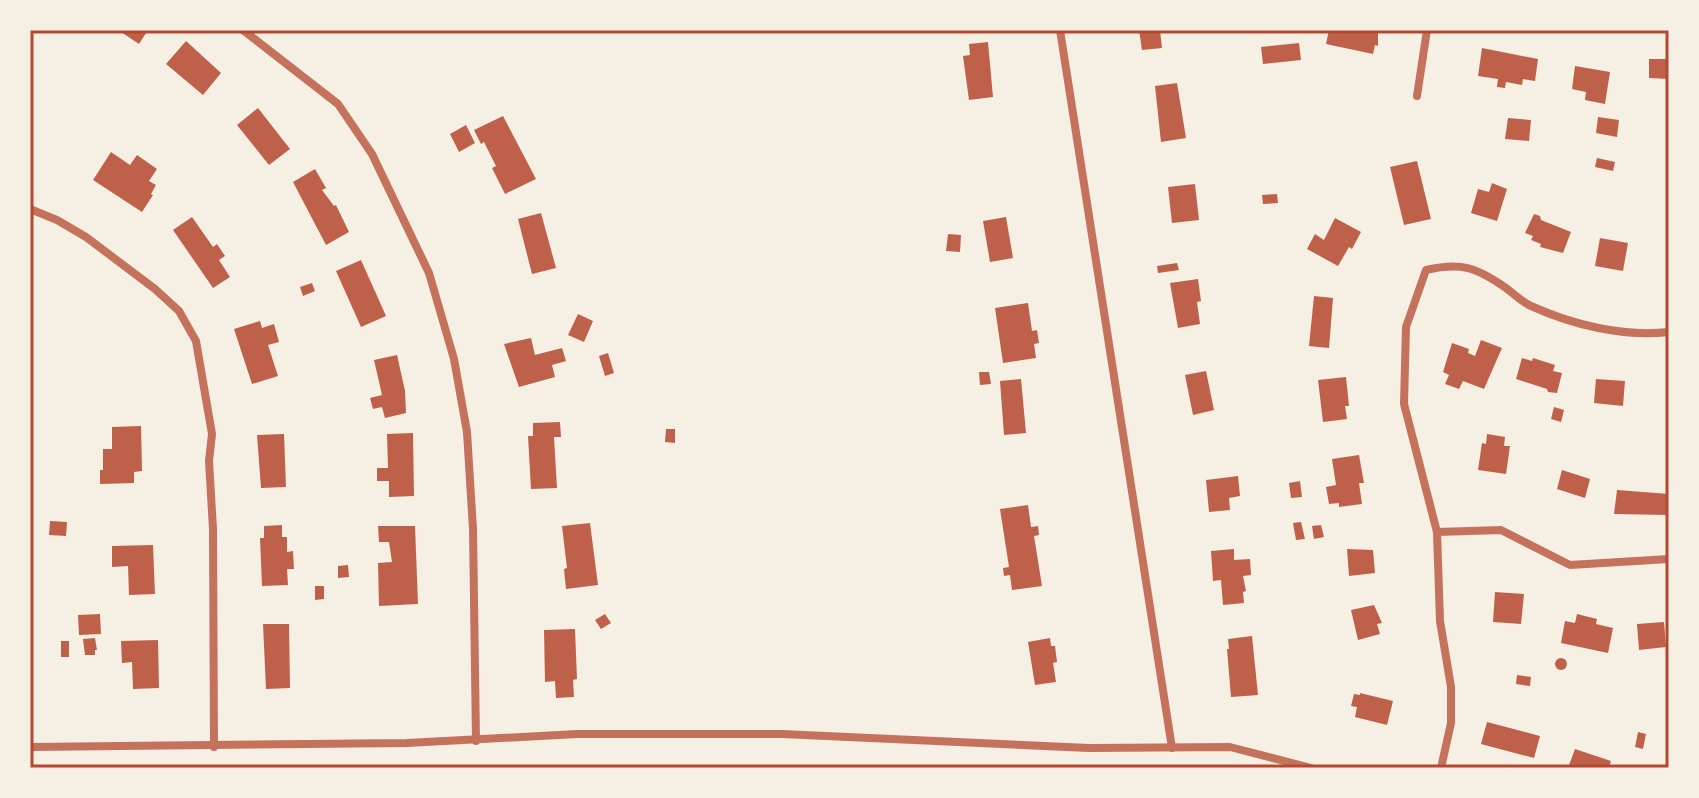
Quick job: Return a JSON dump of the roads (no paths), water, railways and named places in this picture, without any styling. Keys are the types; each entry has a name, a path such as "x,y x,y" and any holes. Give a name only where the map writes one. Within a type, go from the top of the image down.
{"street":[{"path":"243,30 338,104 372,154 429,273 454,359 467,432 473,529 476,741"},
{"path":"1060,30 1172,748"},
{"path":"1417,96 1427,30"},
{"path":"30,209 86,237 155,289 179,311 196,341 212,434 209,461 213,529 214,747"},
{"path":"1441,768 1451,723 1451,687 1440,621 1437,532 1404,404 1406,327 1426,270 1452,264 1479,271 1527,305 1564,319 1613,331 1669,332"},
{"path":"1437,532 1501,530 1570,565 1669,559"},
{"path":"30,747 214,747 476,741 577,734 782,734 1089,748 1230,747 1311,768"}]}
